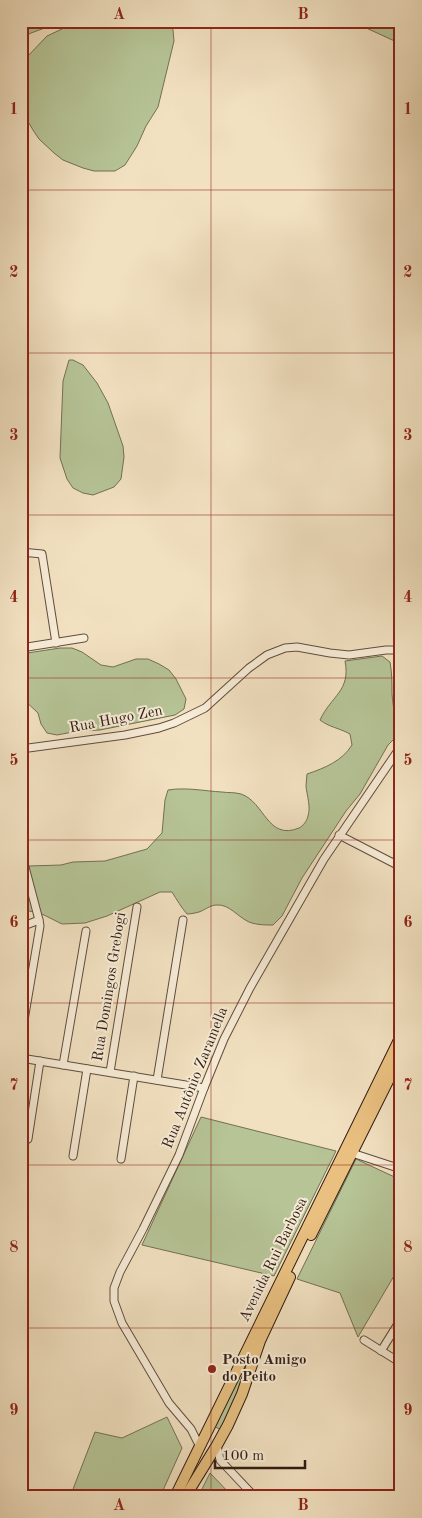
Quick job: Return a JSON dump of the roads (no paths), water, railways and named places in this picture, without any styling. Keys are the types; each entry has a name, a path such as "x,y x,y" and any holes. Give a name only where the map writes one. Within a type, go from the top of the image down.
{"main road":[{"name":"Avenida Rui Barbosa","path":"174,1497 401,1036"},
{"name":"Avenida Rui Barbosa","path":"185,1497 215,1458 217,1445 237,1406 260,1341 401,1055"},
{"path":"205,1433 213,1438 217,1445"},
{"path":"199,1445 202,1450 215,1458"}],"street":[{"path":"21,552 42,554 56,642"},
{"path":"401,635 401,677"},
{"path":"21,648 84,638"},
{"name":"Rua Hugo Zen","path":"21,749 125,735 174,723 205,708 249,668 267,655 285,648 297,647 330,653 349,654 400,650"},
{"name":"Rua Antônio Zaramella","path":"199,1445 191,1429 173,1409 161,1390 119,1316 113,1295 114,1288 120,1272 179,1155 228,1031 250,988 324,859 401,746"},
{"path":"339,835 401,867"},
{"path":"21,852 40,926 21,1038"},
{"name":"Rua Domingos Grebogi","path":"110,1072 137,907"},
{"path":"21,927 39,920"},
{"path":"157,1080 183,920"},
{"path":"63,1065 86,931"},
{"path":"21,1058 204,1088"},
{"path":"28,1139 40,1061"},
{"path":"73,1156 87,1069"},
{"path":"121,1159 134,1076"},
{"path":"352,1153 401,1169"},
{"path":"381,1350 401,1318"},
{"path":"364,1340 401,1363"},
{"path":"191,1429 205,1433"},
{"path":"215,1458 255,1497"}],"place":[{"name":"Posto Amigo do Peito","path":"212,1369"}]}
